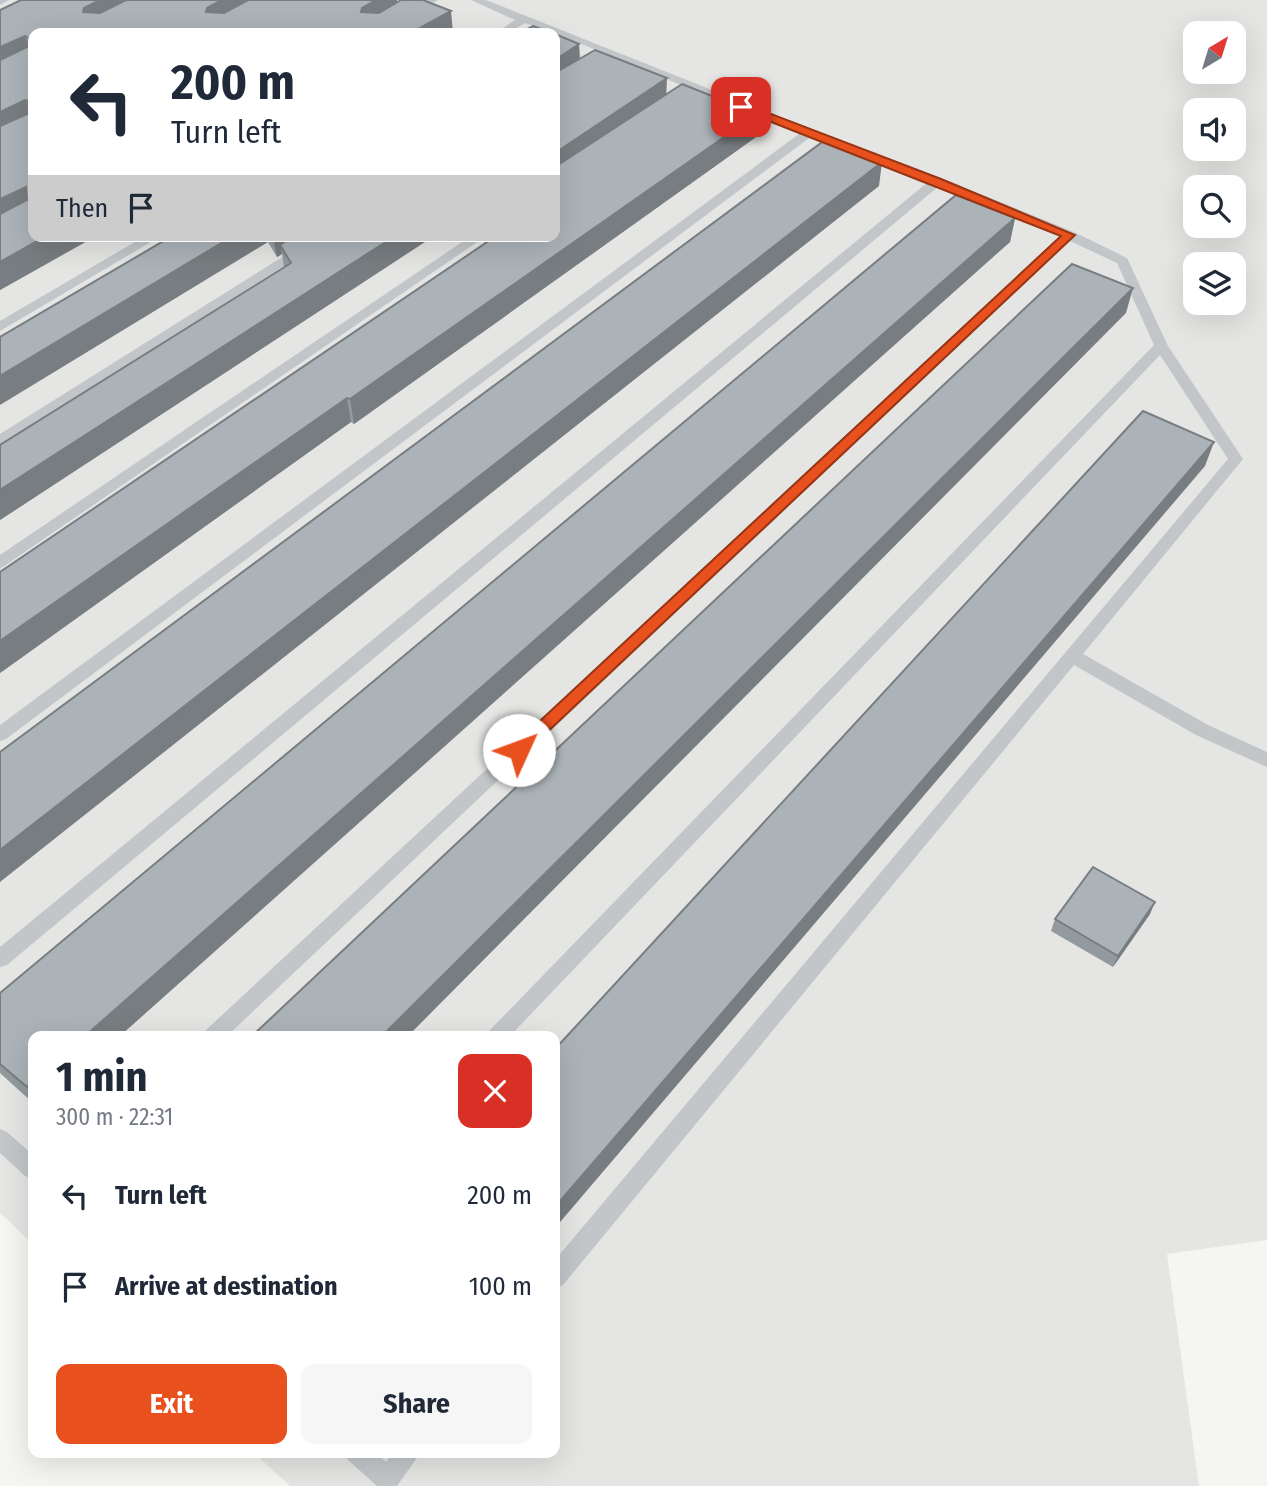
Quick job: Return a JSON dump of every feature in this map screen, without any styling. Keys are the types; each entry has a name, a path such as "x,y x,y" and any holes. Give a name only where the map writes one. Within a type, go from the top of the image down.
{"lane":[{"path":"381,28 433,0"},
{"path":"476,0 546,28"},
{"path":"509,28 524,19"},
{"path":"560,34 691,92 937,181 1069,235 1122,261 1161,346 1237,458 560,1271"},
{"path":"601,62 612,55"},
{"path":"0,734 808,133"},
{"path":"0,959 937,181"},
{"path":"218,1031 1069,235"},
{"path":"0,327 145,242"},
{"path":"0,441 315,242"},
{"path":"0,563 471,242"},
{"path":"502,1031 1161,346"},
{"path":"1072,656 1202,730 1267,760"},
{"path":"0,1139 28,1164"},
{"path":"363,1458 387,1479 404,1458"}],"shaded area":[{"path":"0,0 1267,0 1267,1240 1167,1254 1199,1486 290,1486 259,1458 560,1458 560,1031 28,1031 28,1239 0,1213"}],"building":[{"path":"21,0 100,0 84,8 83,12 100,13 126,0 222,0 207,8 206,12 224,13 248,0 376,0 362,8 361,12 379,13 401,0 423,0 451,11 420,28 28,28 28,38 25,36 0,47 0,10"},
{"path":"560,36 579,44 560,57"},
{"path":"28,42 28,101 0,112 0,60 27,47"},
{"path":"595,50 667,78 560,150 560,70"},
{"path":"682,84 757,114 0,641 0,572 487,242 560,242 560,164"},
{"path":"28,101 28,242 35,242 0,262 0,214 27,200 26,187 0,199 0,126 27,114"},
{"path":"825,140 882,162 0,850 0,752"},
{"path":"956,195 1015,218 91,1031 28,1031 27,1087 0,1064 0,993"},
{"path":"162,242 223,242 0,376 0,337"},
{"path":"284,242 386,242 0,490 0,445 291,263 280,245"},
{"path":"1072,264 1133,288 387,1031 257,1031"},
{"path":"1143,411 1214,442 560,1201 560,1044"},
{"path":"1093,867 1155,902 1118,956 1055,919"}],"route":[{"path":"519,750 1069,235 937,181 741,107"}]}
